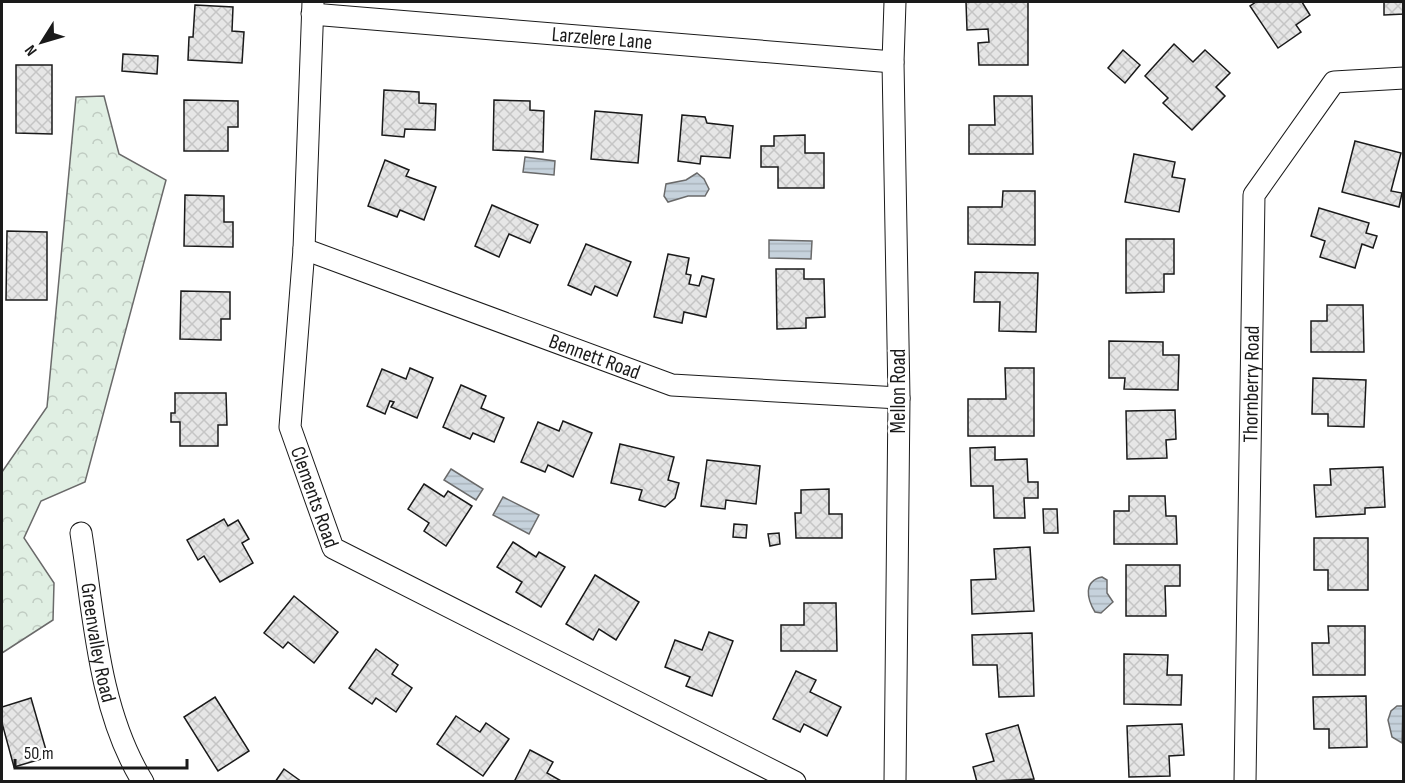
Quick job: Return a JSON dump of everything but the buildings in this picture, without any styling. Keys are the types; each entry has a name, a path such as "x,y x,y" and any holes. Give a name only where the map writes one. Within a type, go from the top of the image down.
{"street":[{"name":"Mellon Road","path":"895,2 893,62 899,398 895,782"},
{"name":"Larzelere Lane","path":"313,8 893,62"},
{"name":"Clements Road","path":"313,8 304,249 290,427 333,548 795,782"},
{"name":"Thornberry Road","path":"1245,782 1254,195 1334,82 1404,78"},
{"name":"Bennett Road","path":"304,249 672,385 899,398"},
{"name":"Greenvalley Road","path":"81,533 112,711 134,767 143,782"}],"green space":[{"path":"104,96 119,154 166,180 85,482 41,501 24,538 54,583 53,620 2,653 2,472 47,407 76,97"}],"shaded area":[{"path":"525,157 555,161 554,175 523,172"},
{"path":"697,173 704,179 709,189 705,196 688,196 668,202 664,196 666,184 686,180"},
{"path":"769,240 812,241 811,259 769,258"},
{"path":"451,469 483,489 476,500 444,480"},
{"path":"503,497 539,515 529,534 493,515"},
{"path":"1102,577 1107,580 1107,593 1113,602 1101,613 1095,612 1088,591 1092,582"},
{"path":"1397,706 1403,706 1402,743 1392,737 1388,720 1391,711"}]}
